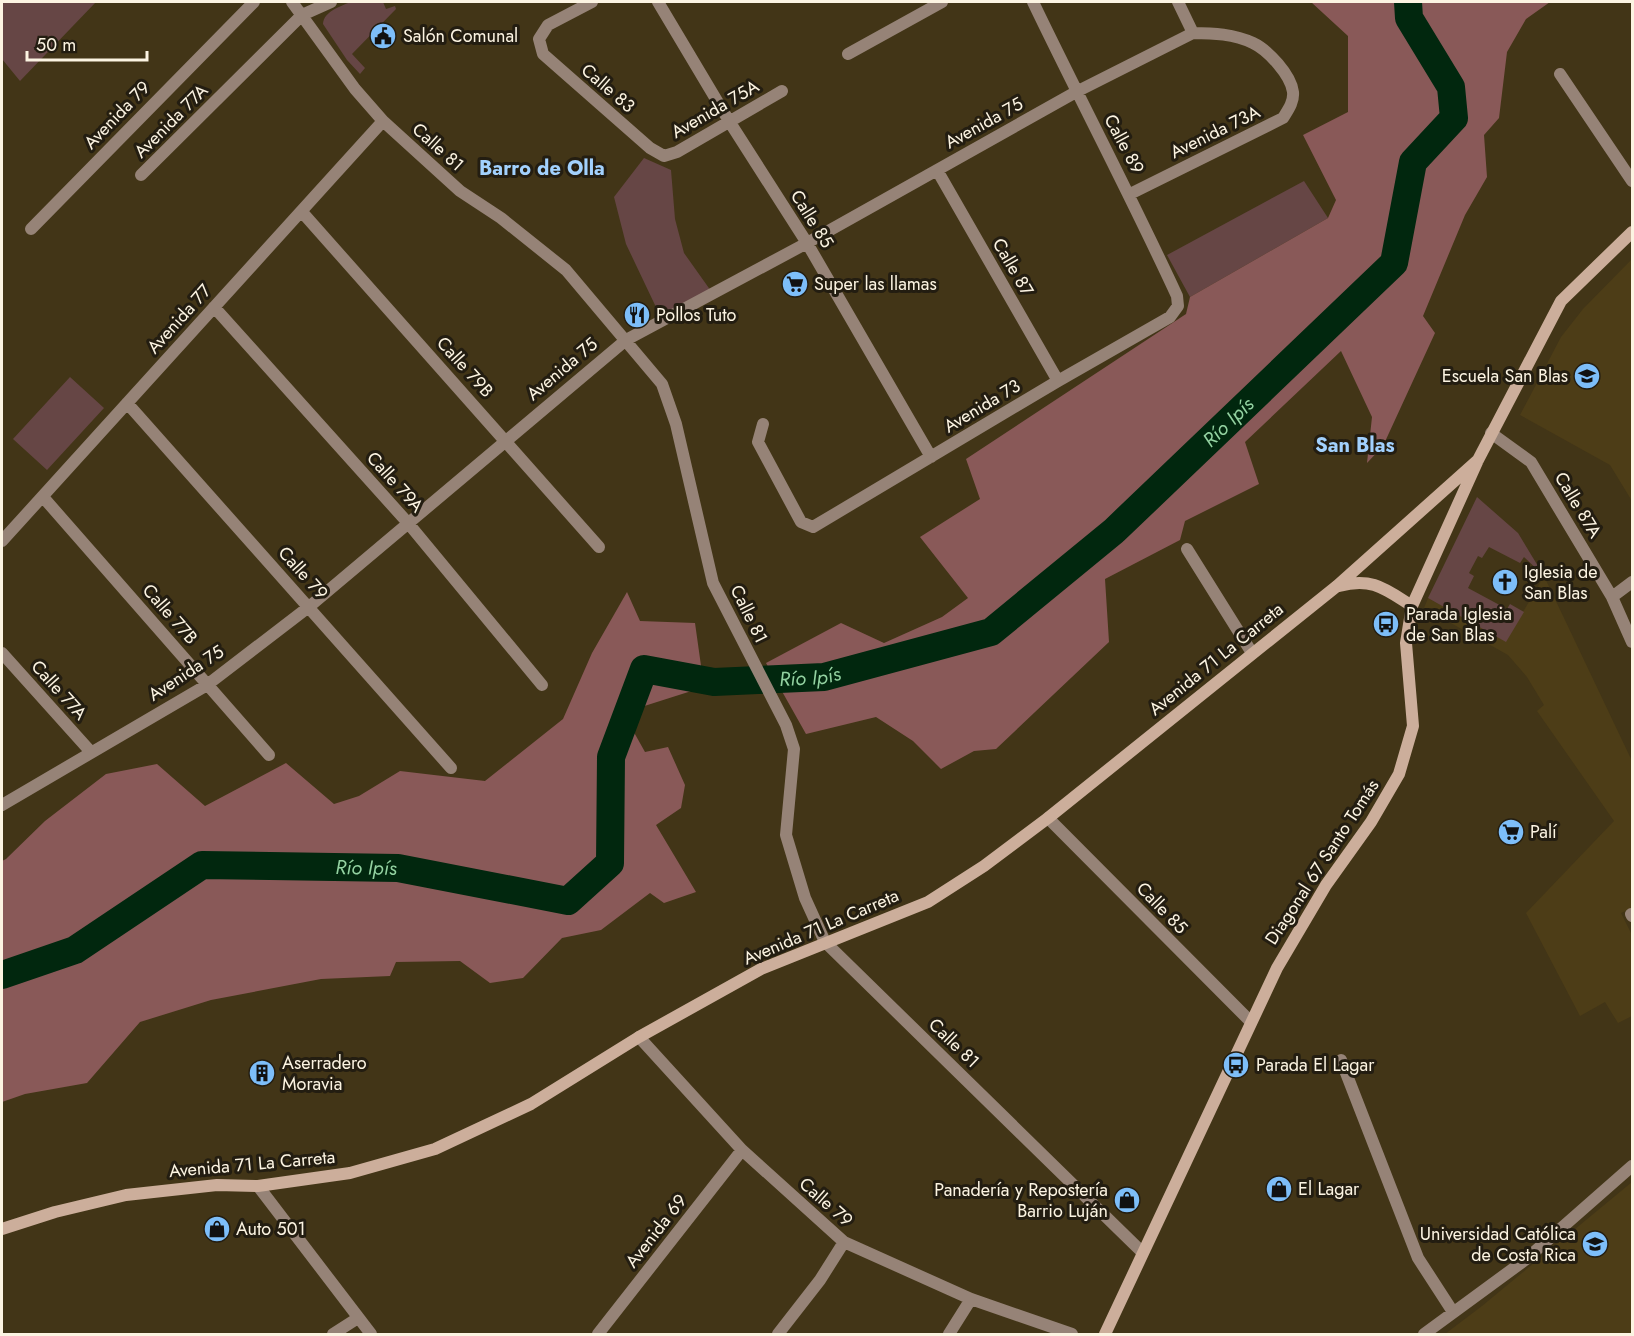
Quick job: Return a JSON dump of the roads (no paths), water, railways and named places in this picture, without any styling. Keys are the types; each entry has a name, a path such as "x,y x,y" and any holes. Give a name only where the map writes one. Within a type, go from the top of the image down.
{"street":[{"name":"Avenida 79","path":"31,229 254,2"},
{"name":"Calle 81","path":"292,2 354,89 382,121 460,191 501,218 566,270 662,384 676,424 713,583 786,725 794,749 786,835 805,898 825,942 1142,1252"},
{"path":"302,15 331,2"},
{"name":"Calle 83","path":"592,2 548,25 539,39 543,54 650,148 664,156"},
{"name":"Calle 85","path":"658,2 729,121 807,243 932,457"},
{"path":"848,54 942,2"},
{"name":"Calle 89","path":"1033,2 1076,92 1130,194 1177,296 1178,306"},
{"path":"1178,2 1193,33"},
{"name":"Avenida 77A","path":"141,176 302,15"},
{"name":"Avenida 75","path":"2,805 90,751 207,685 310,606 626,340 807,243 1076,92 1193,33"},
{"name":"Avenida 73A","path":"1130,194 1283,118 1291,106 1293,93 1272,58 1255,44 1217,33 1193,33"},
{"path":"1560,74 1632,181"},
{"name":"Avenida 75A","path":"664,156 677,152 782,91"},
{"name":"Avenida 77","path":"2,541 382,121"},
{"name":"Calle 87","path":"937,170 1058,381"},
{"name":"Calle 79B","path":"302,212 599,547"},
{"name":"Diagonal 67 Santo Tomás","path":"1105,1335 1142,1252 1290,943 1326,885 1371,822 1399,774 1413,726 1406,643 1412,606 1491,434 1561,301 1632,232"},
{"name":"Avenida 73","path":"763,424 758,442 801,522 813,527 1058,381 1170,318 1178,306"},
{"name":"Calle 79A","path":"214,307 408,523 542,685"},
{"name":"Calle 79","path":"127,403 310,606 451,768"},
{"name":"Calle 87A","path":"1491,434 1531,462 1612,597 1632,642"},
{"name":"Avenida 71 La Carreta","path":"2,1230 55,1212 126,1195 217,1185 258,1186 350,1173 435,1149 531,1104 639,1038 761,969 928,902 984,866 1048,818 1337,586 1479,460"},
{"name":"Calle 77B","path":"43,496 269,755"},
{"path":"1187,549 1252,653"},
{"path":"1337,586 1352,582 1371,583 1412,606"},
{"path":"1612,597 1632,582"},
{"name":"Calle 77A","path":"2,653 90,751"},
{"name":"Calle 85","path":"1048,818 1251,1022"},
{"name":"Calle 79","path":"639,1038 742,1150 844,1242 971,1299 1072,1335"},
{"path":"1341,1060 1419,1258 1453,1312"},
{"name":"Avenida 69","path":"598,1335 742,1150"},
{"path":"1424,1335 1525,1260 1632,1166"},
{"path":"258,1186 371,1335"},
{"path":"778,1335 820,1280 844,1242"},
{"path":"949,1335 971,1299"},
{"path":"333,1335 358,1318"}],"waterway":[{"name":"Río Ipís","path":"2,975 75,950 202,865 398,868 568,901 610,863 611,757 644,669 714,682 824,677 991,632 1114,531 1394,263 1413,162 1454,118 1451,87 1409,18 1408,2"}],"place":[{"name":"Salón Comunal","path":"383,36"},
{"name":"Super las llamas","path":"795,284"},
{"name":"Pollos Tuto","path":"637,315"},
{"name":"Escuela San Blas","path":"1587,376"},
{"name":"Iglesia de San Blas","path":"1505,582"},
{"name":"Parada Iglesia de San Blas","path":"1386,624"},
{"name":"Palí","path":"1511,832"},
{"name":"Parada El Lagar","path":"1236,1065"},
{"name":"Aserradero Moravia","path":"262,1073"},
{"name":"El Lagar","path":"1279,1189"},
{"name":"Panadería y Repostería Barrio Luján","path":"1127,1200"},
{"name":"Auto 501","path":"217,1229"},
{"name":"Universidad Católica de Costa Rica","path":"1595,1244"}],"district":[{"name":"Barro de Olla","path":"542,168"},
{"name":"San Blas","path":"1355,445"}]}
